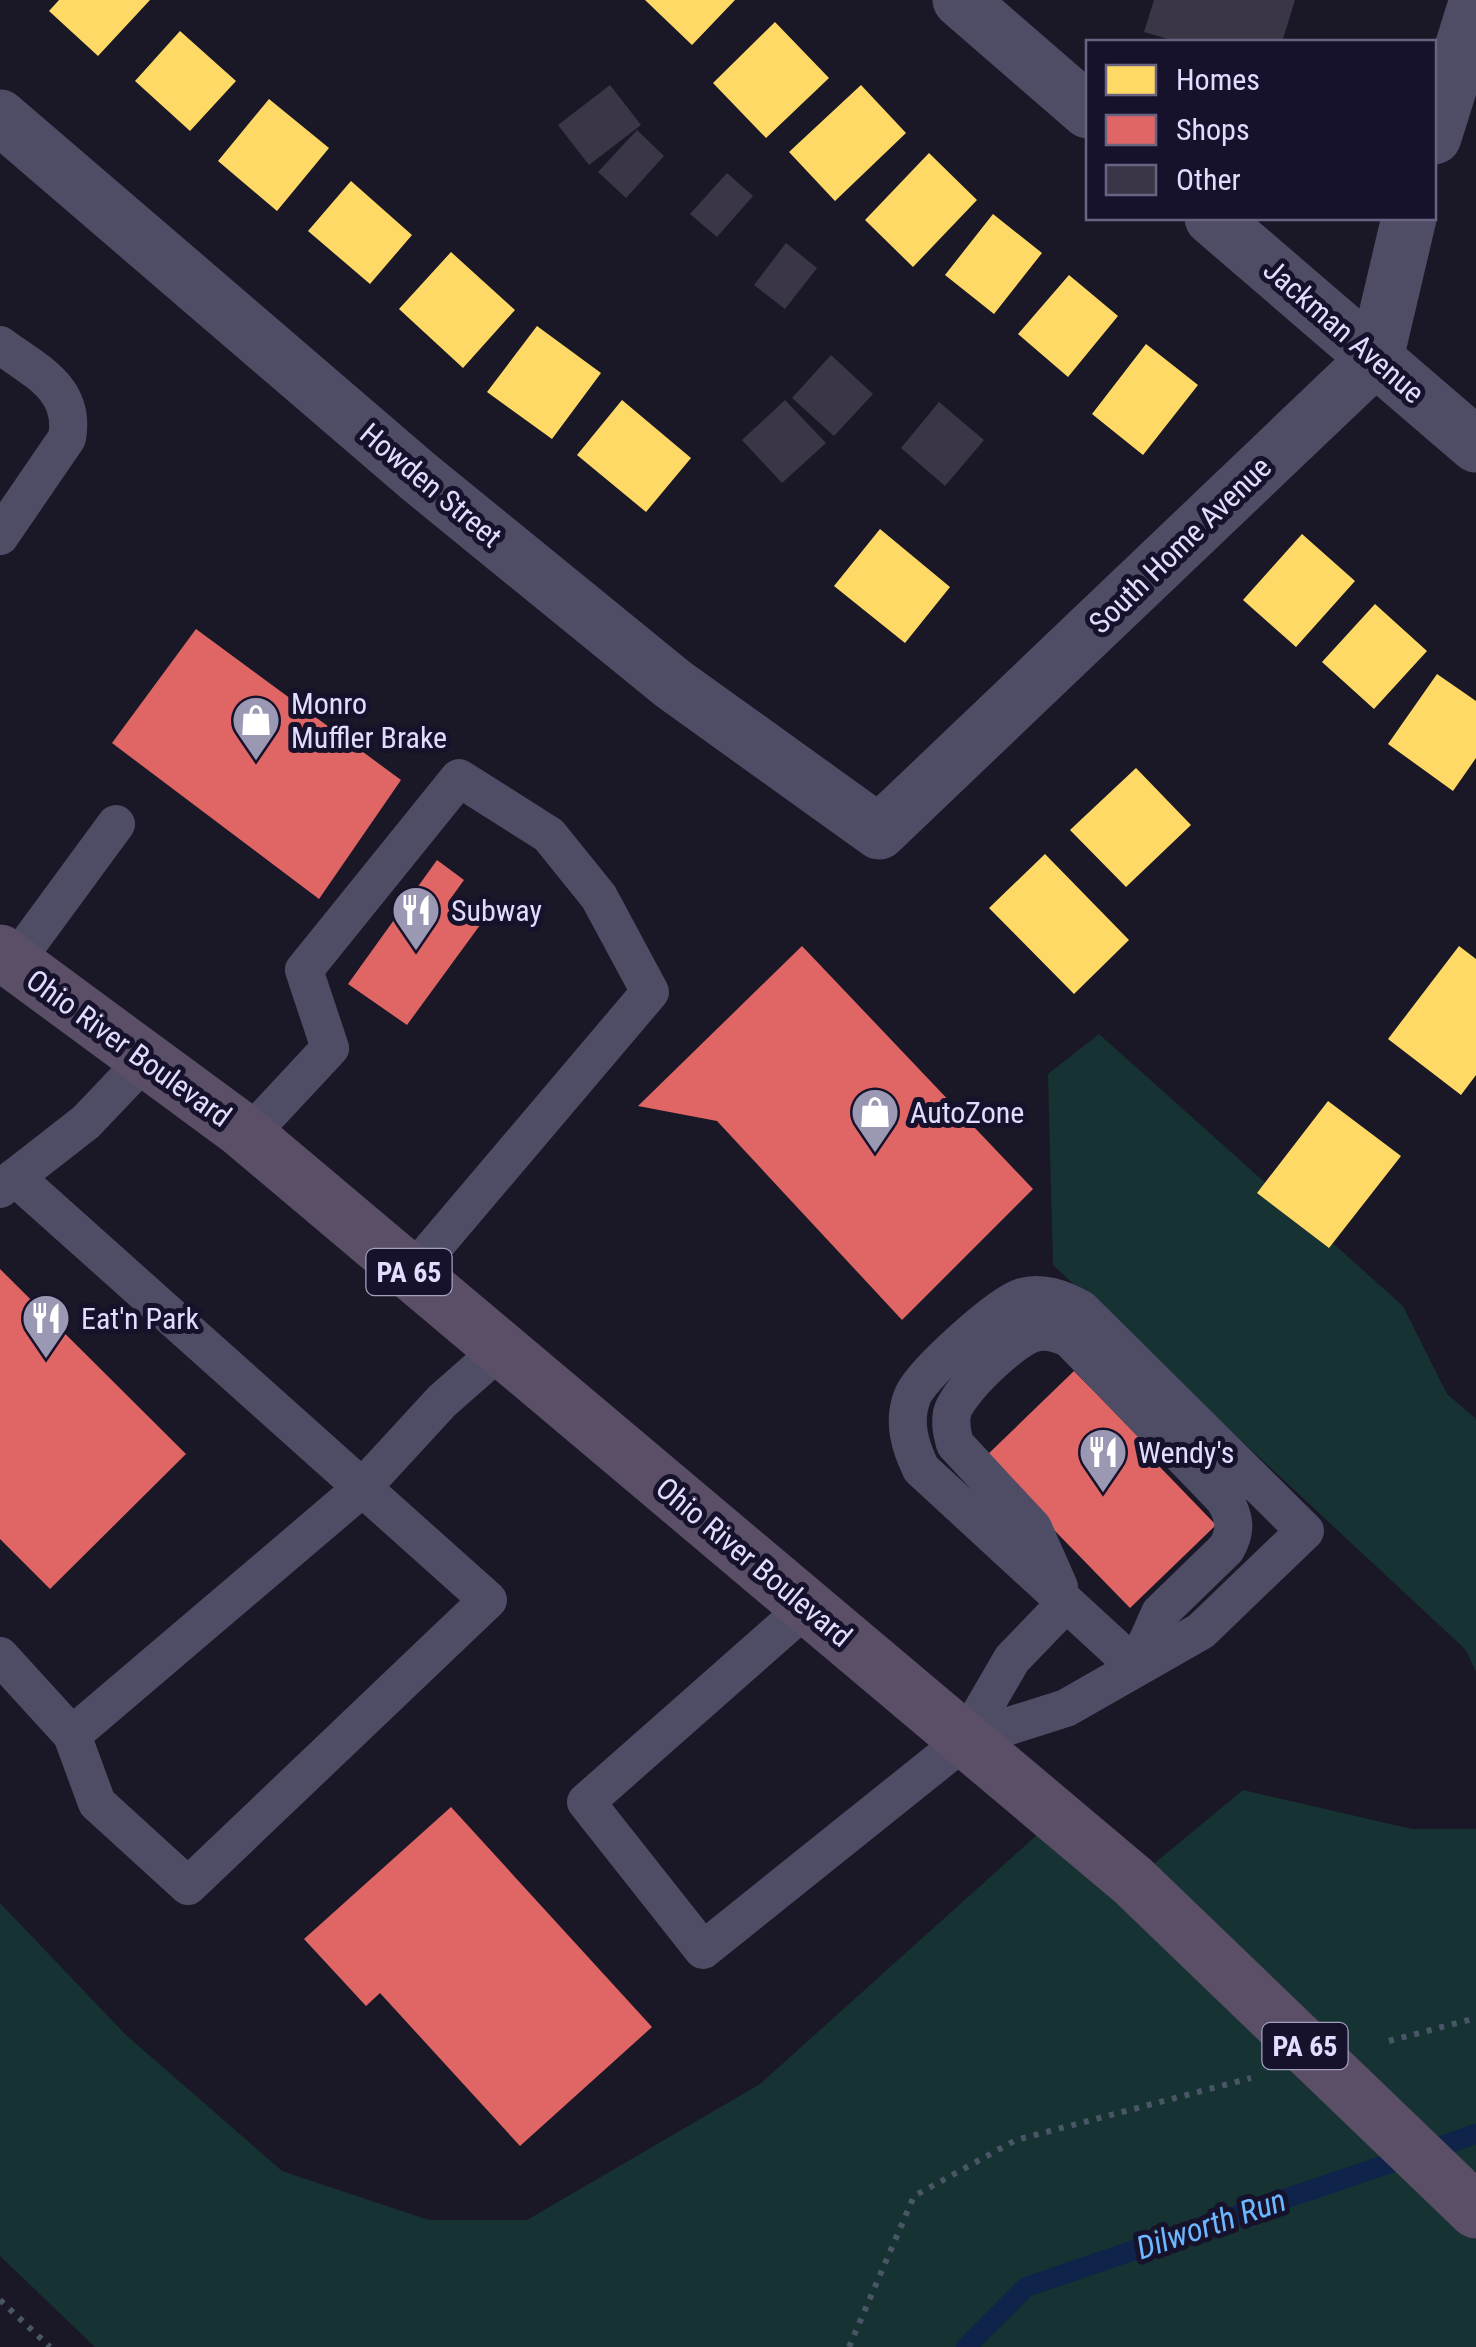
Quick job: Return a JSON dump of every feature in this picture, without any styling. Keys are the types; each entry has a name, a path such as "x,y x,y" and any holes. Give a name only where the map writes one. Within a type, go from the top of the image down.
{"highway":[{"name":"Ohio River Boulevard","path":"7,957 248,1136 1133,1881 1476,2211"}],"street":[{"path":"960,0 1086,109"},
{"path":"1436,131 1476,3"},
{"name":"Howden Street","path":"0,117 418,477 673,684 879,832"},
{"name":"Jackman Avenue","path":"1214,220 1476,445"},
{"path":"1376,358 1409,220"},
{"name":"South Home Avenue","path":"879,832 1376,358"}],"lane":[{"path":"0,346 56,387 66,401 70,421 67,438 0,536"},
{"path":"248,1136 330,1048 304,970 458,778 549,835 599,896 650,992 410,1274"},
{"path":"7,957 116,824"},
{"path":"0,1656 72,1736 97,1804 188,1886 488,1600 7,1183 86,1122 145,1060"},
{"path":"964,1740 1066,1708 1201,1631 1305,1531 1080,1309 1041,1294 1020,1298 1002,1308 926,1375 913,1396 907,1421 910,1446 922,1470 1136,1667"},
{"path":"1066,1604 1032,1528 955,1444 951,1428 958,1399 968,1388 1016,1342 1043,1331 1070,1338 1224,1499 1234,1519 1232,1540 1160,1613 1136,1667"},
{"path":"72,1736 361,1489 442,1401 501,1349"},
{"path":"807,1606 586,1802 703,1950 964,1740 1012,1659 1066,1604"}],"path":[{"path":"1380,2044 1476,2018"},
{"path":"849,2347 914,2196 1016,2140 1265,2074"},
{"path":"0,2300 50,2347"}],"green space":[{"path":"1099,1034 1403,1306 1447,1394 1476,1419 1476,1672 1466,1650 1053,1265 1048,1074"},
{"path":"1243,1790 1412,1829 1476,1829 1476,2347 95,2347 0,2256 0,1903 126,2035 282,2171 429,2220 527,2220 760,2084 1057,1817 1133,1881"}],"building: Homes":[{"path":"59,0 150,0 98,56 49,11"},
{"path":"645,0 735,0 692,45"},
{"path":"775,22 829,78 766,138 713,83"},
{"path":"180,31 236,81 190,131 135,81"},
{"path":"861,85 906,133 835,201 789,152"},
{"path":"269,99 329,148 277,211 218,161"},
{"path":"929,153 977,200 913,267 865,220"},
{"path":"351,181 412,235 370,284 308,231"},
{"path":"993,214 1042,253 994,314 945,275"},
{"path":"451,252 515,310 463,368 399,309"},
{"path":"1069,275 1118,316 1068,377 1018,334"},
{"path":"537,326 601,373 552,439 487,392"},
{"path":"1146,344 1198,385 1143,455 1092,414"},
{"path":"622,400 691,458 646,512 577,455"},
{"path":"880,529 950,587 905,643 834,586"},
{"path":"1302,534 1355,581 1296,647 1243,600"},
{"path":"1375,604 1427,651 1374,709 1322,662"},
{"path":"1437,674 1476,701 1476,758 1453,791 1388,744"},
{"path":"1136,768 1191,825 1126,887 1070,830"},
{"path":"1045,854 1129,940 1074,994 989,908"},
{"path":"1459,946 1476,959 1476,1075 1461,1095 1388,1039"},
{"path":"1328,1101 1401,1156 1329,1248 1257,1193"}],"building: Shops":[{"name":"Monro Muffler Brake","path":"196,629 401,780 319,899 112,743"},
{"name":"Subway","path":"437,860 464,880 451,898 483,921 407,1025 348,984"},
{"name":"AutoZone","path":"802,946 1033,1189 902,1320 717,1121 638,1106"},
{"name":"Eat'n Park","path":"0,1269 186,1454 50,1589 0,1539"},
{"name":"Wendy's","path":"1074,1371 1136,1434 1168,1455 1157,1464 1216,1525 1130,1608 984,1458"},
{"path":"451,1807 652,2027 520,2146 380,1993 366,2006 304,1939"}],"building: Other":[{"path":"1154,0 1295,0 1283,40 1171,40 1144,32"},
{"path":"610,85 641,125 589,165 558,125"},
{"path":"637,130 664,156 626,198 598,172"},
{"path":"727,173 753,196 717,237 690,214"},
{"path":"786,243 817,268 785,309 754,285"},
{"path":"831,355 873,394 834,436 792,398"},
{"path":"785,400 826,443 782,483 742,440"},
{"path":"939,402 984,440 945,486 901,448"}],"waterway":[{"name":"Dilworth Run","path":"966,2347 1026,2287 1476,2134"}],"place":[{"name":"Monro Muffler Brake","path":"256,762"},
{"name":"Subway","path":"416,952"},
{"name":"AutoZone","path":"875,1154"},
{"name":"Eat'n Park","path":"46,1360"},
{"name":"Wendy's","path":"1103,1494"}]}
